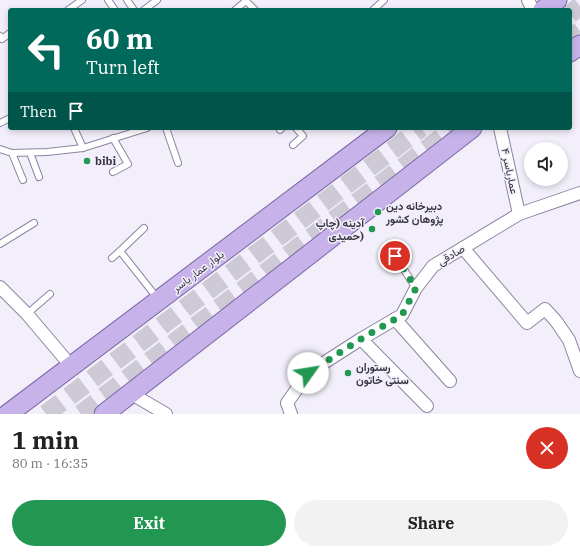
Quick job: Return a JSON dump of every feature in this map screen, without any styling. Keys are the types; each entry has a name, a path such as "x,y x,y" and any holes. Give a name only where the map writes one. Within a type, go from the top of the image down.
{"main road":[{"path":"546,8 557,0"},
{"name":"بلوار عمار یاسر","path":"8,414 384,130"},
{"path":"104,414 469,130"}],"street":[{"name":"عماریاسر ۴","path":"500,130 519,214"},
{"name":"صادقی","path":"291,414 287,403 308,373 402,315 416,288 432,266 519,214 580,193"},
{"path":"462,248 527,323 545,309 576,347 580,371"},
{"path":"0,287 27,314 71,366"},
{"path":"395,319 450,381"},
{"path":"361,339 427,406"},
{"path":"130,393 166,414"}],"lane":[{"path":"71,8 82,0"},
{"path":"147,8 157,0"},
{"path":"237,8 246,0 253,8"},
{"path":"375,8 384,0"},
{"path":"0,36 2,39 8,34"},
{"path":"75,130 83,148"},
{"path":"0,149 12,154 83,148 140,130"},
{"path":"167,130 178,163"},
{"path":"293,145 303,136 298,130"},
{"path":"113,138 128,164 113,172"},
{"path":"30,153 39,176"},
{"path":"12,154 23,180"},
{"path":"0,244 34,223"},
{"path":"112,258 144,228"},
{"path":"120,251 159,300"},
{"path":"395,256 416,288"},
{"path":"27,314 50,294"}],"tunnel":[{"path":"572,12 580,6"},
{"path":"572,37 580,31"},
{"path":"46,414 418,130"},
{"path":"81,414 451,130"}],"place":[{"name":"bibi","path":"87,161"},
{"name":"دبیرخانه دین پژوهان کشور","path":"378,212"},
{"name":"آدینه (چاپ حمیدی)","path":"372,229"},
{"name":"رستوران سنتی خاتون","path":"348,373"}],"route":[{"path":"308,373 402,315 416,288 395,256"}]}
